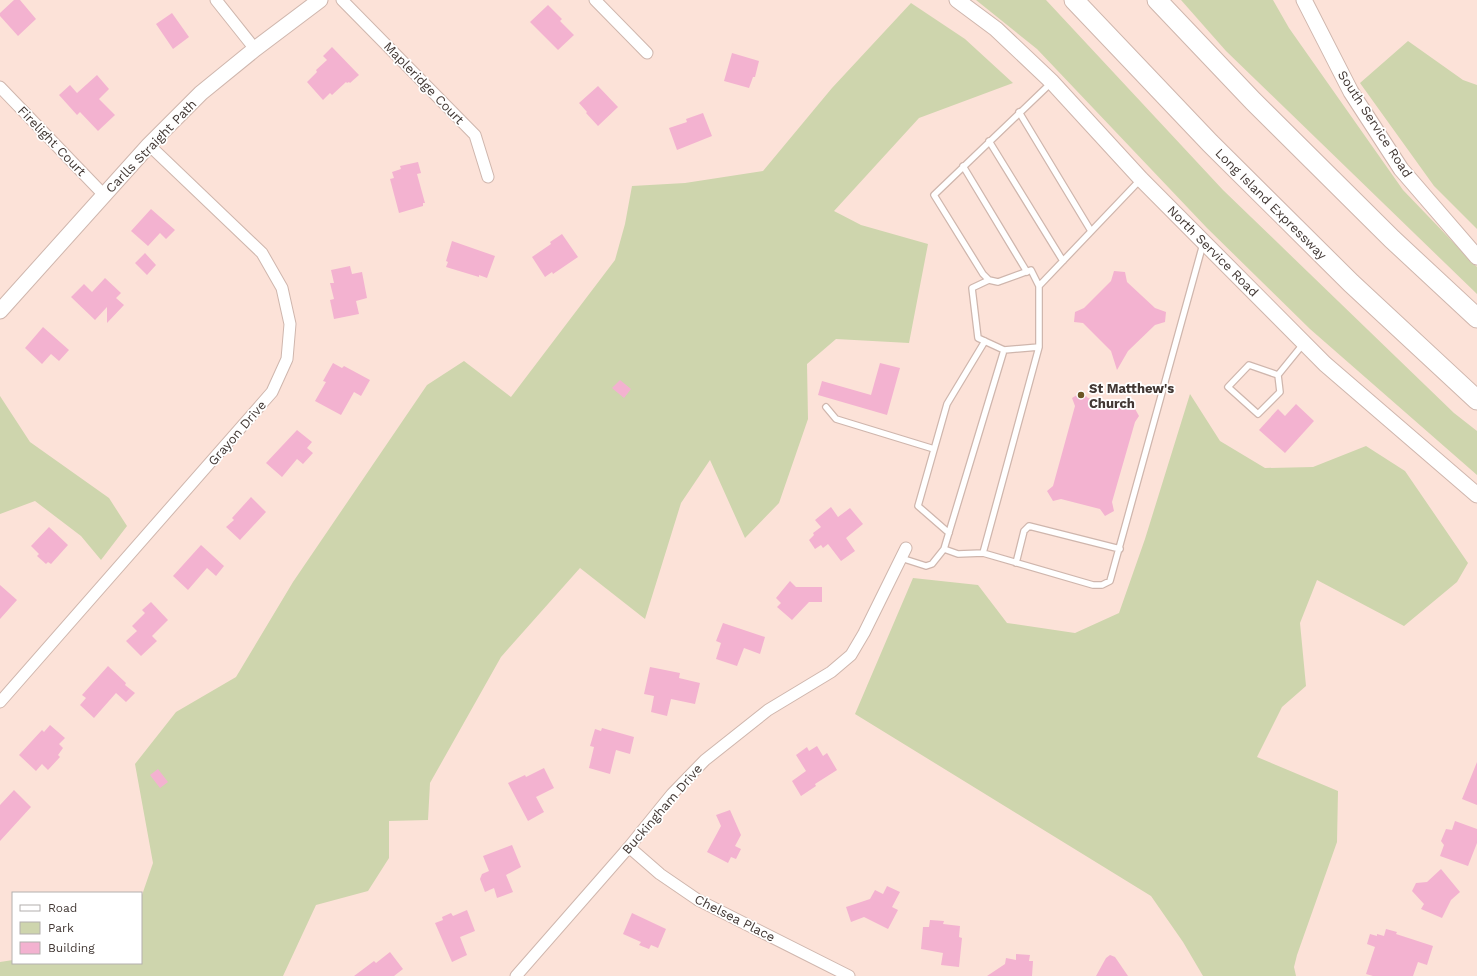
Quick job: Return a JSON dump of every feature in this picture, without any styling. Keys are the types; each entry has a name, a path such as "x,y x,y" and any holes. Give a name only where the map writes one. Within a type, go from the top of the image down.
{"highway":[{"name":"Long Island Expressway","path":"1074,0 1210,143 1351,283 1477,400"},
{"path":"1157,0 1259,106 1392,239 1477,318"}],"main road":[{"name":"Carlls Straight Path","path":"0,311 149,145 201,93 255,49 320,0"},
{"name":"North Service Road","path":"957,0 996,29 1052,82 1141,179 1325,364 1477,494"},
{"name":"South Service Road","path":"1304,0 1351,92 1402,169 1477,257"}],"street":[{"path":"216,0 255,49"},
{"name":"Mapleridge Court","path":"342,0 475,135 488,177"},
{"path":"595,0 647,53"},
{"name":"Firelight Court","path":"0,87 104,195"},
{"name":"Grayon Drive","path":"0,702 272,392 287,359 290,324 282,288 262,253 149,145"},
{"name":"Buckingham Drive","path":"516,976 629,847 672,794 705,760 768,710 830,672 850,655 864,633 903,553"},
{"name":"Chelsea Place","path":"629,847 660,874 698,900 849,976"}],"lane":[{"path":"983,553 1039,347 1039,286 1031,270 998,282 989,280 983,274 934,195 1052,82"},
{"path":"1019,112 1091,231"},
{"path":"989,141 1063,261"},
{"path":"963,166 1027,272"},
{"path":"1039,286 1141,179"},
{"path":"944,549 958,554 983,553 1094,585 1102,585 1110,581 1204,241"},
{"path":"989,280 972,288 978,338 1004,350 1039,347"},
{"path":"949,533 918,506 947,404 985,341"},
{"path":"1278,375 1250,365 1228,387 1258,414 1280,392 1278,375 1304,343"},
{"path":"903,553 926,566 932,564 944,549 1004,350"},
{"path":"826,407 836,419 934,449"},
{"path":"1016,563 1024,531 1029,526 1120,549"}],"green space":[{"path":"976,0 1046,0 1223,190 1454,413 1477,431 1477,475 1310,329 1207,228 1037,49"},
{"path":"1181,0 1273,0 1289,28 1403,190 1477,267 1477,294 1226,51"},
{"path":"911,3 965,39 1013,83 919,118 834,211 861,225 928,244 909,343 836,339 807,364 808,419 779,503 745,538 710,460 681,503 645,619 580,568 501,657 430,783 428,820 389,821 389,858 368,891 316,905 283,976 0,976 0,962 12,960 12,964 142,964 142,895 153,863 135,764 176,712 236,677 293,582 427,385 464,361 511,397 615,260 625,224 632,186 685,183 763,171 832,88"},
{"path":"1408,41 1463,80 1477,85 1477,229 1434,186 1360,83"},
{"path":"1190,394 1220,441 1265,468 1313,467 1366,446 1405,471 1468,563 1457,582 1404,626 1317,580 1300,623 1306,686 1282,707 1257,757 1338,791 1337,842 1297,955 1294,967 1296,976 1203,976 1183,942 1151,896 855,714 913,578 978,585 1007,623 1075,633 1119,613 1145,539"},
{"path":"0,396 30,442 109,498 127,526 101,560 81,536 35,501 0,514"}],"building":[{"path":"14,0 20,0 36,19 18,36 0,16 0,13"},
{"path":"548,5 562,19 560,21 574,35 558,50 530,22"},
{"path":"172,13 189,37 173,49 156,24"},
{"path":"332,47 359,75 350,83 346,82 332,95 330,93 323,100 307,82 317,72 316,70 327,60 323,56"},
{"path":"732,53 759,61 755,77 753,77 749,88 724,81"},
{"path":"97,75 109,89 99,99 115,115 98,131 80,112 77,115 59,95 70,85 77,93"},
{"path":"598,86 618,107 598,126 579,103"},
{"path":"703,113 712,136 677,150 669,128 687,122 686,119"},
{"path":"418,162 421,173 417,174 425,203 423,203 423,206 399,213 390,179 394,178 392,172 401,169 400,166"},
{"path":"151,209 175,230 166,239 160,233 148,246 131,231"},
{"path":"562,234 578,257 553,274 552,272 545,277 532,257 551,244 550,242"},
{"path":"452,241 495,256 487,278 446,267 448,262 446,261"},
{"path":"145,253 156,265 147,275 135,263"},
{"path":"350,266 352,274 362,272 367,298 356,301 359,314 334,319 330,300 334,299 330,283 334,283 331,270"},
{"path":"1114,271 1125,272 1127,282 1155,308 1166,312 1165,322 1155,325 1128,351 1117,370 1111,351 1083,323 1074,322 1075,312 1084,308 1111,281"},
{"path":"105,278 121,293 116,298 124,305 107,323 107,307 95,320 71,297 84,284 92,292"},
{"path":"43,327 69,350 59,361 51,354 42,364 25,348"},
{"path":"333,363 342,368 344,366 370,380 361,396 354,392 341,415 315,401 326,382 323,381"},
{"path":"880,363 900,368 887,415 818,395 822,381 871,395"},
{"path":"620,380 631,389 624,398 612,388"},
{"name":"St Matthew's Church","path":"1082,392 1088,398 1127,408 1134,407 1139,416 1135,422 1112,502 1114,511 1105,516 1100,509 1061,499 1053,501 1047,491 1053,486 1075,406 1072,398"},
{"path":"1296,404 1314,421 1285,453 1259,430 1278,409 1285,416"},
{"path":"297,430 312,442 307,448 313,453 303,464 297,459 282,477 266,463"},
{"path":"251,497 266,512 240,540 226,527 234,520 232,518"},
{"path":"831,507 838,517 850,508 863,524 846,538 855,551 841,561 828,544 823,548 821,545 815,549 809,540 814,535 813,533 821,527 815,520"},
{"path":"49,527 68,545 51,564 48,562 46,564 37,556 39,554 31,546"},
{"path":"201,545 224,566 216,576 207,568 188,590 173,576"},
{"path":"790,581 796,587 822,587 822,602 809,602 792,620 777,607 781,603 776,598"},
{"path":"0,585 17,600 0,619"},
{"path":"151,602 168,620 152,636 157,641 141,656 126,641 137,631 132,626 145,613 142,610"},
{"path":"723,623 765,637 760,654 744,648 737,666 716,659 721,643 716,641"},
{"path":"108,666 126,683 125,685 135,693 126,702 116,693 94,718 80,705 86,698 82,695"},
{"path":"650,667 680,673 679,678 700,683 695,704 671,699 667,716 651,712 654,696 644,694"},
{"path":"50,725 65,738 59,744 63,748 58,755 60,757 48,770 42,764 36,771 19,755 42,730 44,732"},
{"path":"602,728 634,737 630,754 616,750 610,774 589,768 594,747 590,746 595,729 601,731"},
{"path":"817,746 823,756 827,753 837,770 815,784 816,786 801,796 792,781 806,771 796,755 807,747 809,751"},
{"path":"1477,762 1477,805 1462,799"},
{"path":"544,768 554,788 536,797 544,812 528,821 508,783 525,775 526,777"},
{"path":"158,769 168,782 160,788 150,775"},
{"path":"14,790 31,807 0,841 0,805"},
{"path":"730,810 741,835 735,846 741,849 736,859 731,857 728,863 707,852 721,826 716,815"},
{"path":"1455,821 1477,829 1477,843 1468,866 1440,856 1444,845 1441,841 1446,829 1452,830"},
{"path":"512,845 521,867 506,875 513,892 497,898 494,888 485,892 480,879 482,874 489,871 483,856"},
{"path":"1441,869 1460,892 1451,900 1442,918 1421,909 1424,904 1412,891 1416,883 1427,882"},
{"path":"887,886 900,892 892,907 898,910 888,929 864,917 851,922 846,907 870,899 875,890 883,894"},
{"path":"467,910 475,931 460,937 467,955 452,962 435,923 443,920 442,917 451,913 453,916"},
{"path":"632,913 666,929 658,948 651,945 649,949 639,945 641,942 623,934"},
{"path":"930,920 944,921 943,924 960,926 959,937 962,938 959,967 941,965 943,953 921,949 923,927 929,927"},
{"path":"1386,929 1397,932 1396,934 1433,946 1427,965 1418,962 1413,976 1373,976 1366,974 1375,947 1367,944 1370,934 1384,936"},
{"path":"390,952 403,969 394,976 354,976 374,961 376,963"},
{"path":"1016,954 1030,955 1029,961 1033,961 1032,976 987,976 1005,964 1006,958 1016,960"},
{"path":"1110,955 1115,957 1128,976 1096,976 1106,958"}],"place":[{"name":"St Matthew's Church","path":"1081,395"}]}
